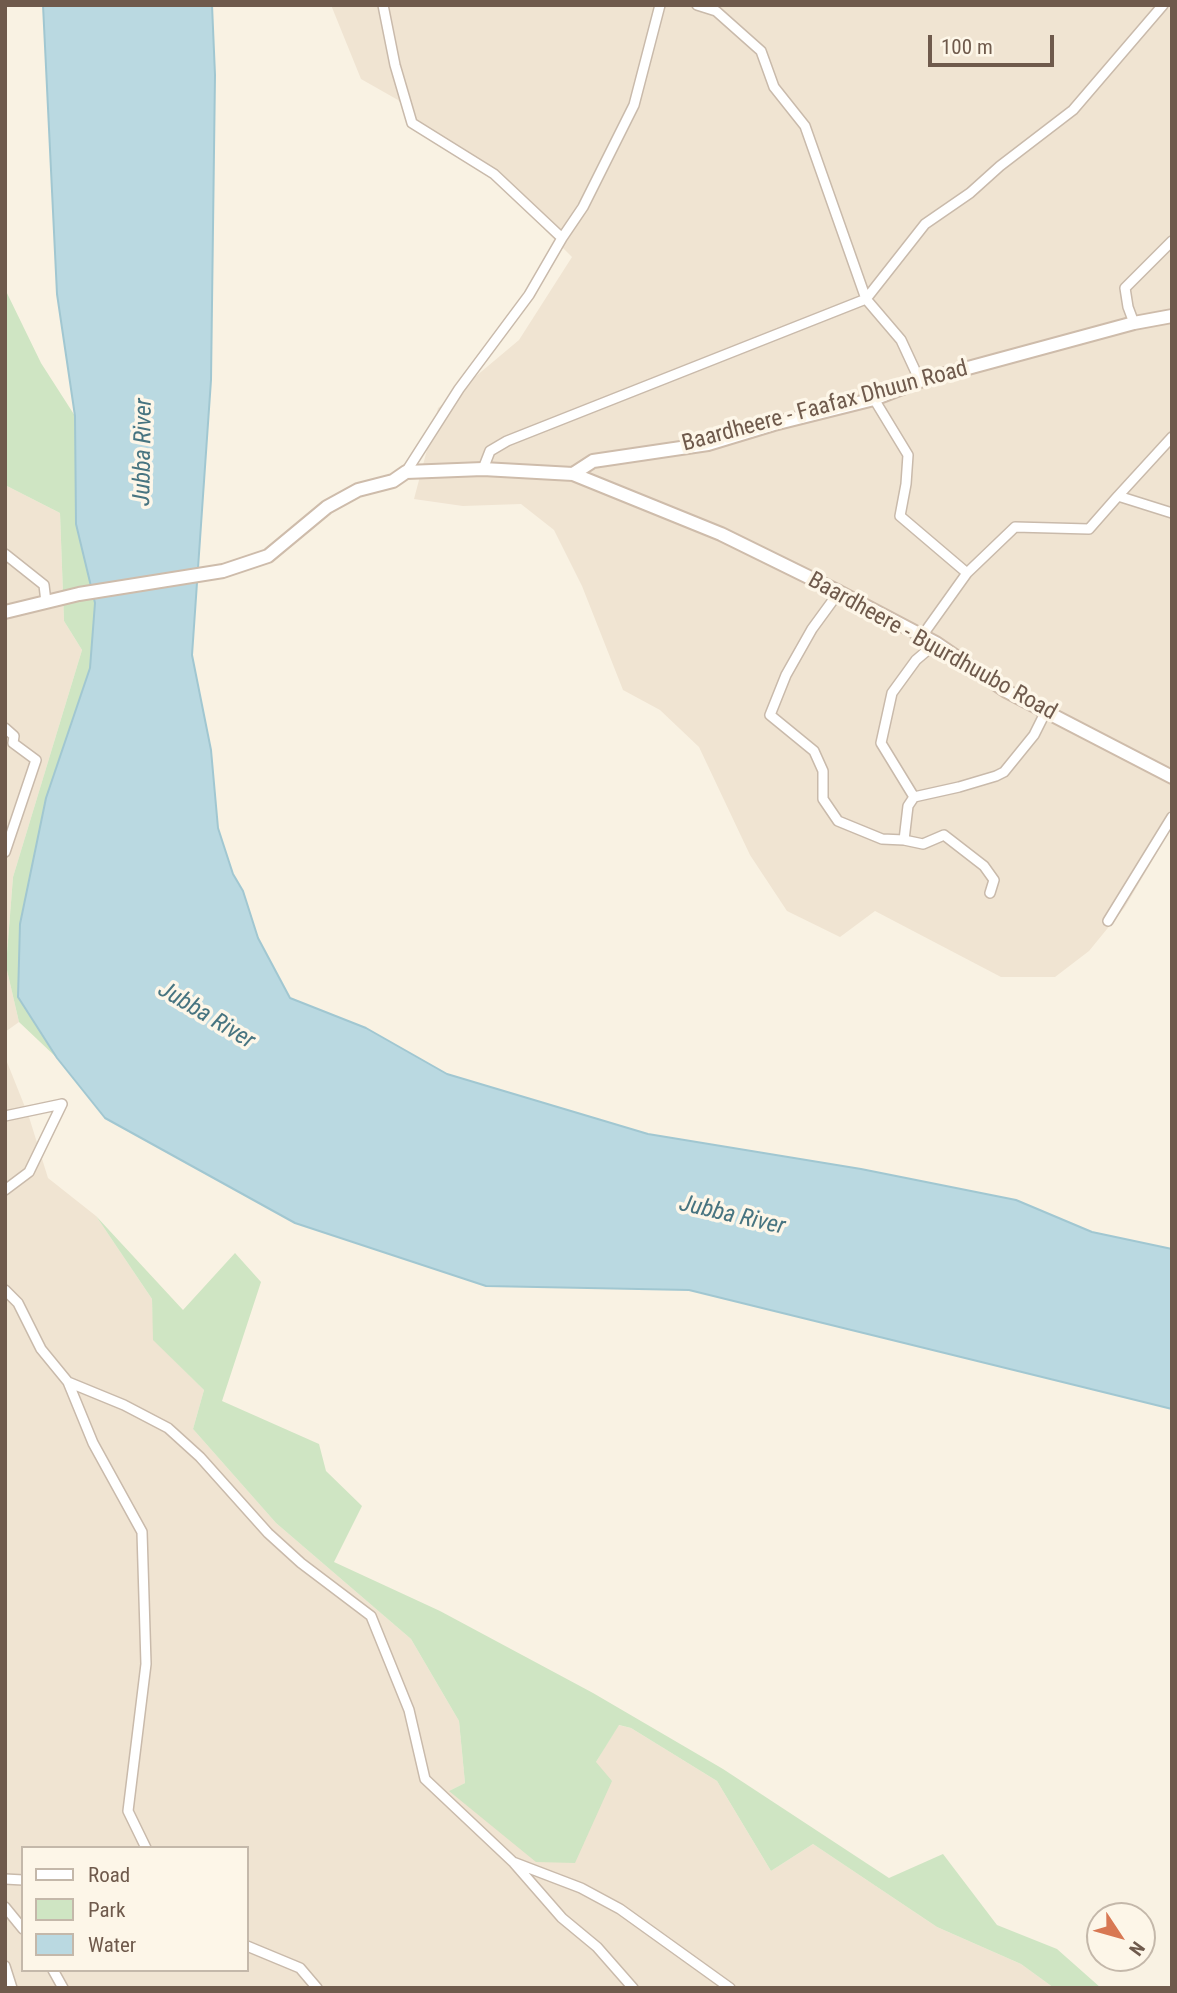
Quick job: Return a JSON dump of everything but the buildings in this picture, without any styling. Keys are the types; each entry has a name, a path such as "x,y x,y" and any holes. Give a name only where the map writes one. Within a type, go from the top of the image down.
{"main road":[{"name":"Baardheere - Faafax Dhuun Road","path":"5,612 79,594 223,571 268,556 327,508 358,490 393,481 406,472 483,468 573,474 593,461 708,444 788,420 874,399 920,381 1134,323 1172,316"},
{"name":"Baardheere - Buurdhuubo Road","path":"573,474 721,534 839,592 936,643 1006,691 1172,777"}],"street":[{"path":"383,5 394,65 412,123 494,174 562,238"},
{"path":"406,472 459,389 529,295 583,207 634,105 660,5"},
{"path":"697,5 716,11 761,51 774,86 805,126 866,299 901,340 920,381"},
{"path":"483,468 490,451 507,441 866,299 925,224 970,193 1000,166 1073,110 1163,5"},
{"path":"1134,323 1125,288 1172,241"},
{"path":"874,399 908,455 900,516 967,573"},
{"path":"922,636 967,573 1015,527 1089,529 1171,439"},
{"path":"1118,496 1172,513"},
{"path":"5,554 44,585 46,602"},
{"path":"839,592 812,629 786,675 770,715 814,751 823,771 823,799 838,821 882,839 923,844 944,835 984,866 994,880 990,893"},
{"path":"914,797 881,743 892,693 916,660 936,643"},
{"path":"904,840 908,806 914,797 984,780 1004,772 1034,735 1046,711"},
{"path":"5,728 14,736 13,743 36,760 5,852"},
{"path":"1108,921 1172,817"},
{"path":"5,1116 62,1104 29,1171 5,1190"},
{"path":"5,1290 18,1303 41,1349 68,1382 93,1443 142,1532 146,1664 128,1811 145,1846"},
{"path":"68,1382 124,1405 168,1428 200,1457 268,1533 301,1563 371,1616 409,1710 425,1779 513,1862 562,1917 597,1947 633,1988"},
{"path":"513,1862 581,1888 620,1909 730,1988"},
{"path":"5,1907 21,1927"},
{"path":"248,1946 300,1968 317,1988"},
{"path":"5,1966 12,1988"},
{"path":"54,1972 63,1988"}],"shaded area":[{"path":"331,5 1172,5 1172,827 1125,907 1089,951 1055,977 1001,977 875,911 840,937 787,911 750,855 699,747 660,710 623,690 582,586 554,530 521,504 463,506 414,499 438,408 519,340 572,257 496,181 437,145 398,100 361,79"},
{"path":"5,485 60,513 64,621 82,650 13,877 6,966 19,1022 5,1032"},
{"path":"5,1057 29,1117 48,1178 96,1216 152,1299 154,1340 204,1390 193,1429 276,1523 411,1639 459,1721 465,1783 449,1791 596,1762 618,1725 631,1728 717,1781 771,1871 813,1844 937,1927 1021,1964 1054,1988 5,1988"}],"green space":[{"path":"5,289 41,363 75,416 76,524 95,602 90,667 46,798 18,997 57,1058 19,1022 6,966 13,877 82,650 64,621 60,513 5,485"},
{"path":"96,1216 183,1310 235,1253 261,1282 222,1401 319,1444 326,1471 362,1506 334,1562 440,1611 593,1693 723,1769 889,1878 943,1854 997,1925 1057,1949 1101,1988 1054,1988 1021,1964 937,1927 813,1844 771,1871 717,1781 631,1728 619,1725 596,1762 612,1781 575,1863 536,1862 449,1791 465,1783 459,1721 411,1639 276,1523 193,1429 204,1390 153,1340 152,1299"}],"water":[{"name":"Jubba River","path":"43,5 212,5 215,75 211,380 192,655 211,750 218,828 258,938 290,998 366,1028 447,1074 648,1134 861,1169 1016,1200 1092,1232 1172,1249 1172,1409 689,1290 486,1286 295,1223 105,1118 57,1058 18,997 20,924 46,798 90,668 95,603 76,524 75,416 57,294"}]}
